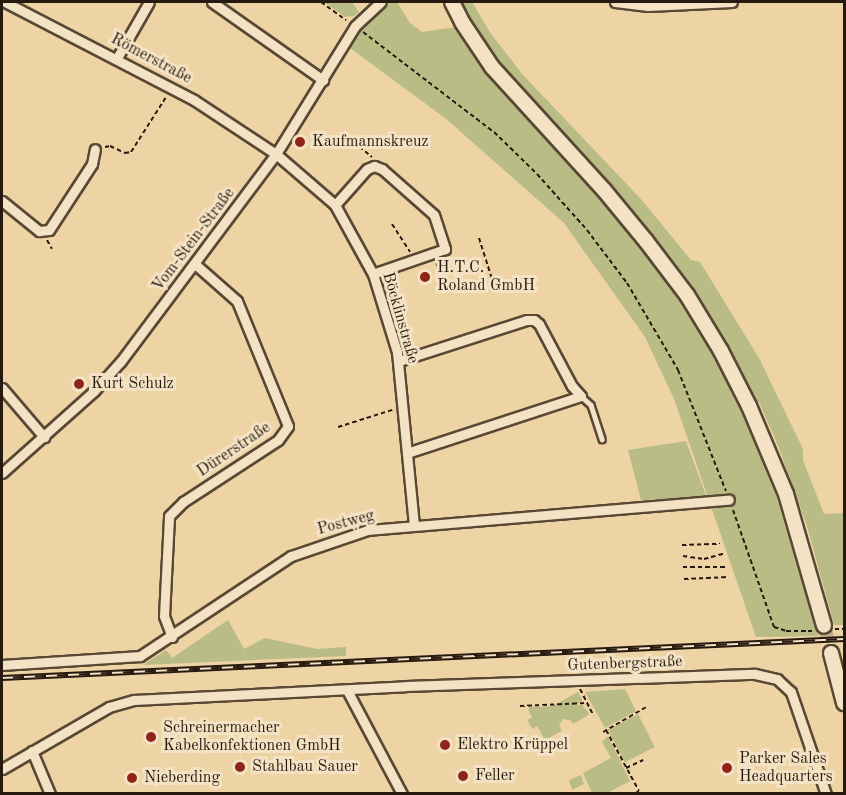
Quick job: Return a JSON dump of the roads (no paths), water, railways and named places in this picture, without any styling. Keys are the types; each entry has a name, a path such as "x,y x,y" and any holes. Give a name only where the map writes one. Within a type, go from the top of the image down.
{"street":[{"name":"Römerstraße","path":"5,2 173,87 276,154"},
{"path":"117,57 149,2"},
{"path":"212,2 323,80"},
{"name":"Vom-Stein-Straße","path":"2,473 106,380 196,265 276,154 365,12 381,2"},
{"path":"452,2 462,22 492,67 590,173 646,241 687,295 721,351 750,406 782,484 825,628"},
{"path":"615,2 648,6 732,2"},
{"path":"2,201 39,231 45,231 92,164 95,149"},
{"name":"Böcklinstraße","path":"276,154 335,205 373,274 399,362 414,525"},
{"path":"335,205 367,169 374,166 380,167 434,215 445,249 373,274"},
{"name":"Dürerstraße","path":"172,637 164,616 169,516 183,502 278,440 288,426 237,302 196,265"},
{"path":"399,362 527,320 534,320 539,324 572,386 581,396 407,453"},
{"path":"2,388 44,437"},
{"name":"Postweg","path":"2,665 134,658 151,651 297,553 360,531 729,500"},
{"path":"831,653 844,703"},
{"name":"Gutenbergstraße","path":"2,769 95,714 121,702 347,690 755,674 777,679 788,687 797,704 826,794"},
{"path":"347,690 402,794"},
{"path":"32,752 50,794"}],"lane":[{"path":"581,396 591,405 602,439"}],"tunnel":[{"path":"824,626 831,653"}],"railway":[{"path":"2,678 844,639"}],"place":[{"name":"Kaufmannskreuz","path":"300,142"},
{"name":"H.T.C. Roland GmbH","path":"425,277"},
{"name":"Kurt Schulz","path":"79,384"},
{"name":"Schreinermacher Kabelkonfektionen GmbH","path":"151,737"},
{"name":"Elektro Krüppel","path":"445,745"},
{"name":"Stahlbau Sauer","path":"240,767"},
{"name":"Parker Sales Headquarters","path":"727,768"},
{"name":"Feller","path":"463,776"},
{"name":"Nieberding","path":"132,778"}]}
